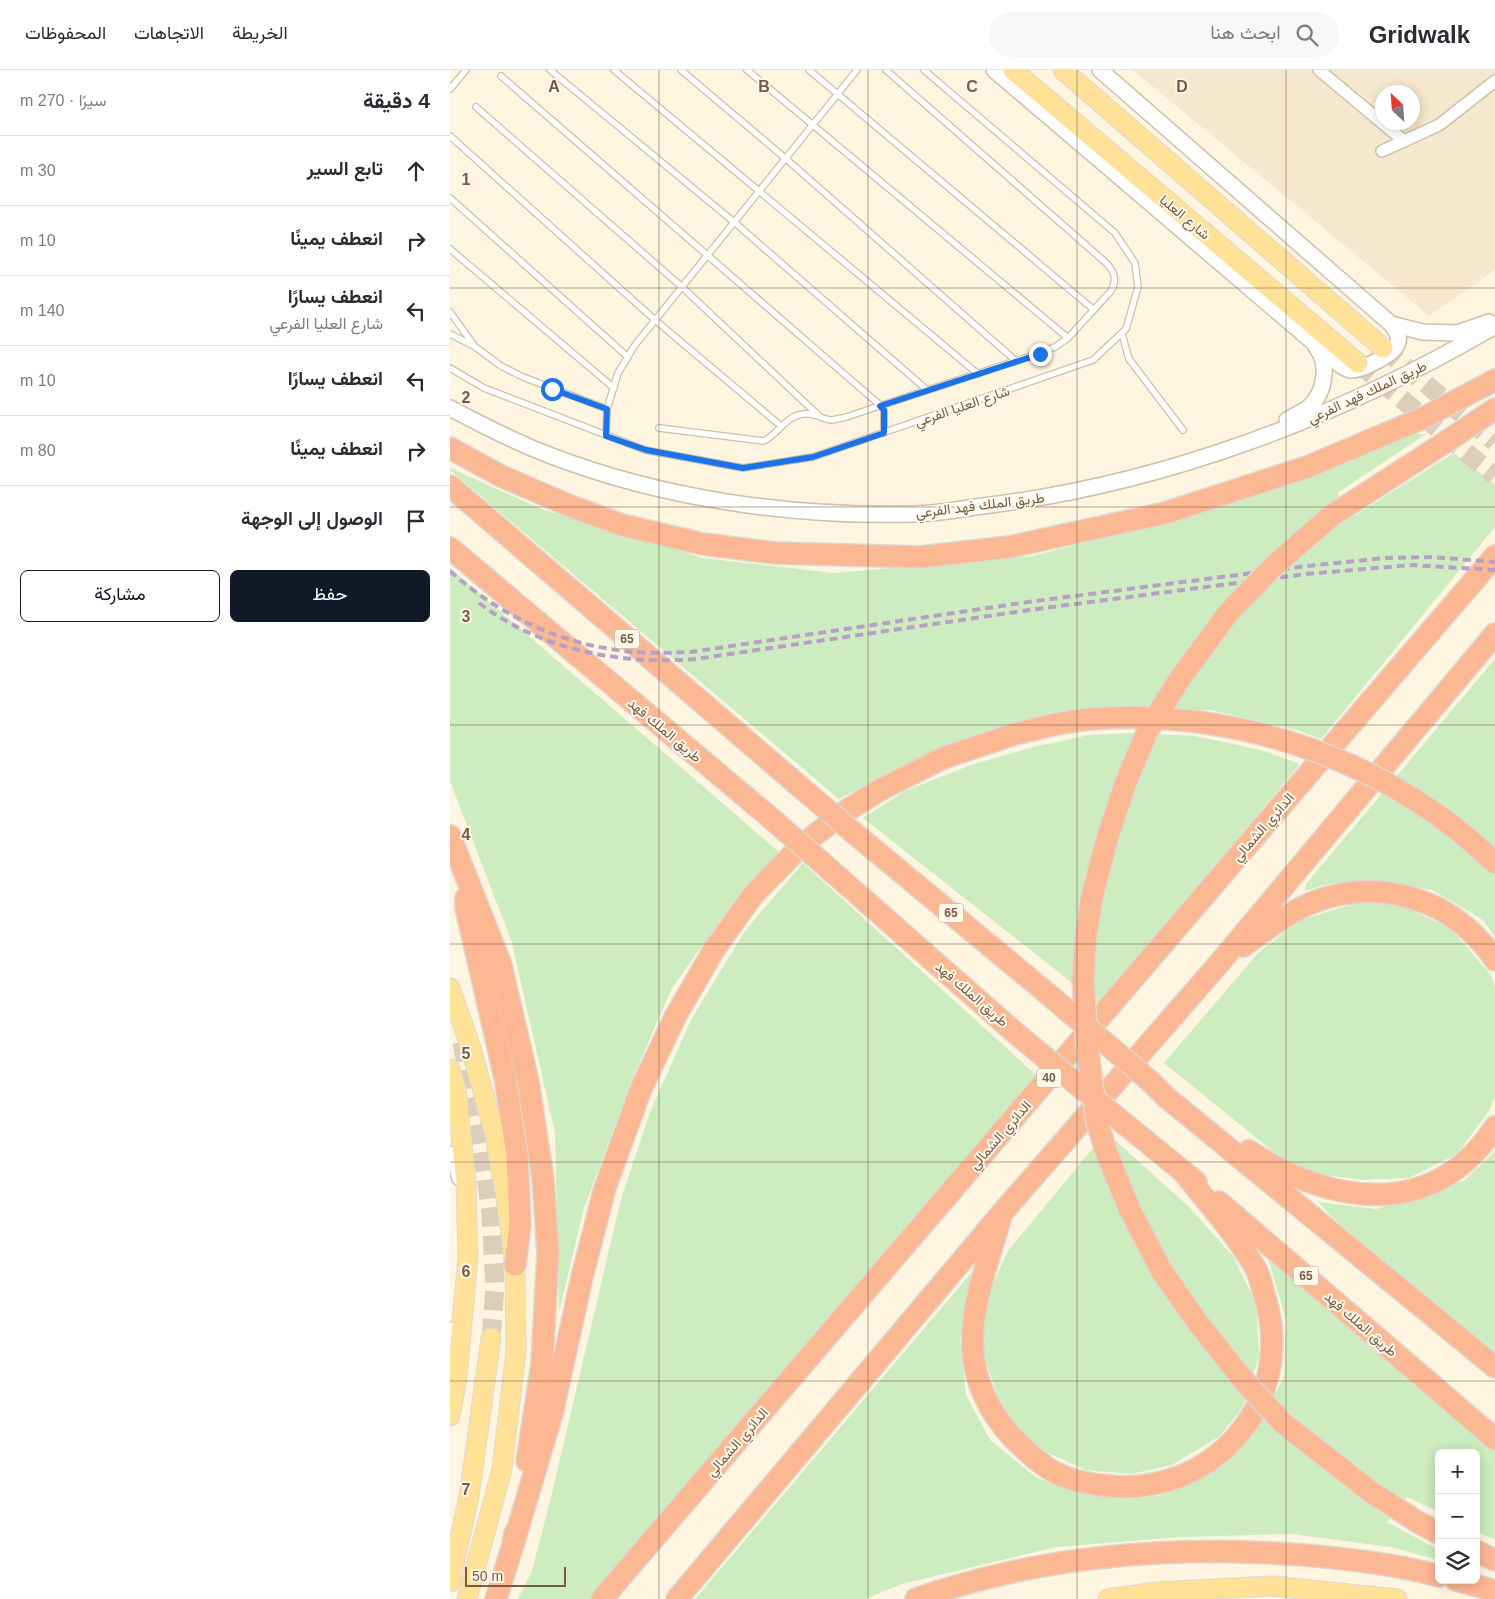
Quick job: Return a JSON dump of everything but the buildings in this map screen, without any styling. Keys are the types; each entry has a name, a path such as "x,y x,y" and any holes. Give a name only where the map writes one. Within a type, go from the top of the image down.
{"highway":[{"path":"450,448 502,476 568,505 622,525 703,544 775,553 920,557 1009,547 1166,513 1307,467 1423,418 1495,380"},
{"path":"1430,1529 1371,1492 1283,1423 1245,1382 1198,1323 1161,1270 1130,1210 1107,1154 1097,1122 1086,1045 1083,978 1086,935 1092,897 1107,839 1126,782 1148,730 1179,680 1229,612 1275,564 1331,516 1495,409"},
{"name":"65","path":"450,486 854,833 1048,994 1166,1097 1495,1367"},
{"name":"طريق الملك فهد","path":"450,548 820,861 1012,1030 1184,1173 1495,1439"},
{"name":"الدائري الشمالي","path":"602,1599 1495,556"},
{"path":"677,1599 1002,1212 1222,960 1495,634"},
{"path":"496,1599 552,1414 582,1277 605,1188 645,1080 675,1017 715,948 753,895 801,846 843,813 878,792 943,758 1015,734 1089,719 1147,718 1215,725 1260,734 1304,746 1364,770 1410,796 1450,824 1495,863"},
{"path":"450,836 500,962 528,1081 543,1179 548,1252 542,1364 513,1545"},
{"path":"466,878 466,908 505,1078 518,1154 520,1225 515,1266"},
{"path":"1222,960 1282,919 1314,902 1340,894 1364,891 1410,897 1433,905 1455,918 1475,936 1495,960"},
{"name":"65","path":"1166,1097 1262,1159 1295,1177 1327,1189 1348,1193 1390,1194 1426,1185 1445,1176 1469,1158 1489,1137 1495,1127"},
{"path":"1002,1212 973,1322 973,1352 978,1379 987,1402 1001,1424 1023,1448 1050,1470 1077,1481 1102,1486 1126,1488 1157,1485 1183,1476 1207,1463 1225,1448 1246,1424 1263,1394 1271,1364 1270,1318 1258,1272 1238,1242 1184,1173"},
{"path":"916,1599 941,1590 1025,1568 1125,1554 1198,1551 1272,1553 1344,1558 1435,1575"},
{"path":"1480,1553 1495,1560"},
{"path":"1470,1584 1495,1591"}],"main road":[{"name":"شارع العليا","path":"1013,70 1358,363"},
{"path":"1063,70 1383,348"},
{"path":"450,988 472,1048 495,1135 515,1266 516,1352 502,1469 467,1599"},
{"path":"450,1069 456,1089 466,1181 468,1258 458,1368 450,1416"},
{"path":"450,1582 469,1497 491,1338"},
{"path":"1108,1599 1156,1592 1267,1592 1397,1599"}],"street":[{"path":"994,70 1340,365 1349,370 1366,365 1392,352 1398,343 1398,334 1391,324 1100,70"},
{"path":"1319,70 1404,141"},
{"path":"1382,151 1439,125 1495,81"},
{"path":"1391,324 1423,332 1457,333 1495,320"},
{"name":"طريق الملك فهد الفرعي","path":"450,408 495,432 550,456 617,478 703,499 812,512 914,514 1028,501 1087,489 1146,474 1253,440 1322,414 1380,387 1439,359 1495,326"},
{"path":"1253,440 1309,407 1319,394 1324,381 1321,352 1303,332"},
{"path":"450,1152 459,1187 468,1258"},
{"path":"450,1328 458,1368"}],"lane":[{"path":"450,89 466,70"},
{"path":"550,70 734,222 927,390"},
{"path":"614,70 978,374"},
{"path":"681,70 785,158 1016,361"},
{"path":"747,70 1068,338"},
{"path":"809,70 1094,310"},
{"path":"606,436 607,409 618,373 635,345 857,70"},
{"path":"659,428 764,440 773,436 781,426 793,417 804,414 831,420 843,418 1040,354 1055,347 1068,338 1111,291 1115,284 1111,267 886,70"},
{"name":"شارع العليا الفرعي","path":"450,368 484,388 646,450 743,468 813,457 1093,360 1126,329 1138,287 1135,263 1115,233 924,70"},
{"path":"501,76 880,406 884,410 884,433"},
{"path":"476,107 682,287 820,417"},
{"path":"450,136 654,320 781,426"},
{"path":"450,198 628,357"},
{"path":"450,249 614,388"},
{"path":"450,312 474,346"},
{"path":"450,334 474,346 501,366 523,377 607,409"},
{"path":"1122,334 1129,359 1183,430"}],"shaded area":[{"path":"1133,70 1495,70 1495,270 1429,316"}],"green space":[{"path":"1412,434 1426,434 1337,493 1354,516 1454,453 1495,484 1495,527 1321,739 1297,730 1211,710 1048,716 972,735 909,763 839,799 450,470 450,468 542,509 703,558 834,573 1032,556 1186,517"},
{"path":"450,568 779,852 736,898 672,988 631,1082 584,1208 559,1312 555,1133 512,943 450,781"},
{"path":"1495,659 1495,937 1483,920 1432,890 1372,880 1324,885 1305,891 1306,884"},
{"path":"1134,733 1195,736 1261,750 1300,764 1099,1004 863,818 905,791 971,765 1033,747 1089,735"},
{"path":"803,863 1036,1075 593,1599 518,1599 532,1571 621,1199 650,1112 692,1018 745,931"},
{"path":"1357,903 1398,904 1450,928 1491,975 1495,987 1495,1097 1489,1111 1457,1154 1409,1178 1363,1180 1317,1174 1280,1157 1164,1063 1259,952 1300,920"},
{"path":"1106,1132 1189,1207 1233,1256 1256,1303 1259,1356 1240,1411 1220,1436 1172,1465 1131,1474 1085,1470 1036,1447 1004,1415 983,1353 984,1303 1008,1251"},
{"path":"1495,1151 1495,1354 1346,1231 1318,1202 1376,1209 1418,1198 1465,1180"},
{"path":"1268,1258 1495,1449 1495,1540 1480,1533 1480,1449 1435,1449 1435,1510 1407,1497 1387,1522 1435,1548 1435,1559 1390,1547 1292,1534 1183,1537 1056,1547 902,1584 865,1599 695,1599 982,1260 960,1337 966,1395 990,1440 1037,1478 1091,1496 1159,1496 1219,1464 1260,1423 1284,1377 1286,1320"}],"tunnel":[{"path":"1383,348 1495,442"},
{"path":"1358,363 1495,476"},
{"path":"462,1042 482,1147 491,1214 495,1287 491,1338"}],"railway":[{"path":"450,571 487,600 550,633 595,646 645,653 664,653 691,652 1028,602 1307,566 1385,558 1432,557 1495,562"},
{"path":"479,603 503,619 555,643 582,651 610,656 667,660 696,659 1029,610 1306,574 1412,565 1495,570"}],"route":[{"path":"552,389 607,409 606,436 646,450 743,468 813,457 884,433 884,410 880,406 1040,354"}]}
